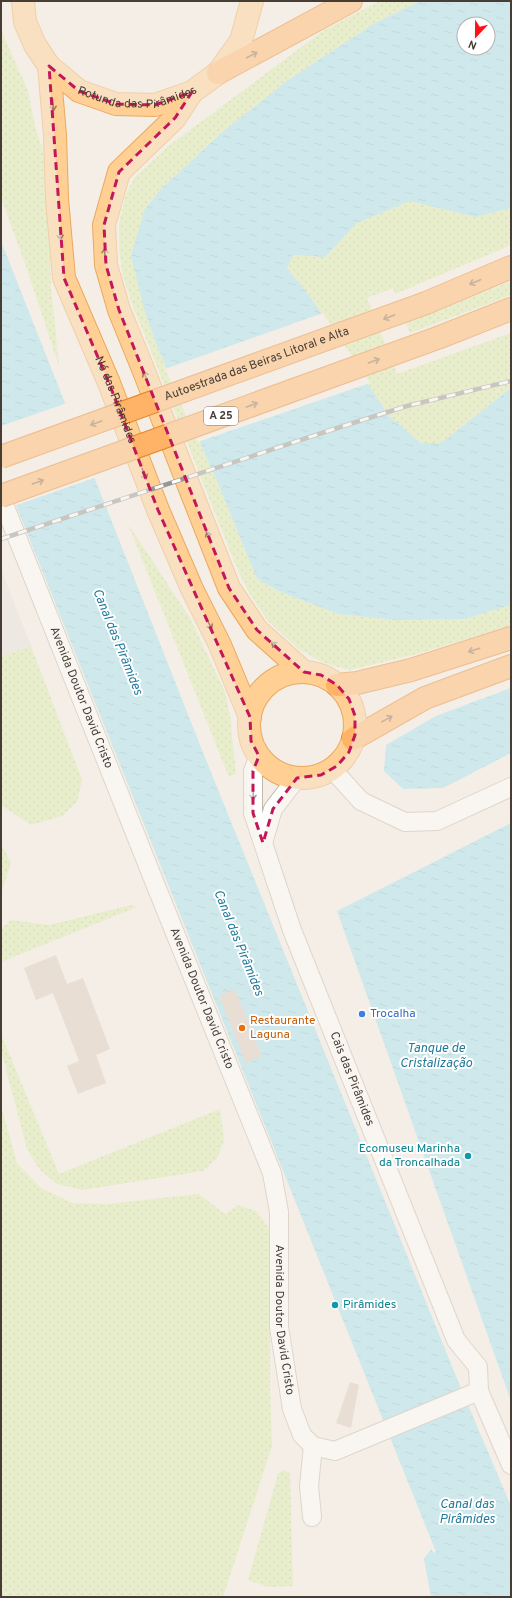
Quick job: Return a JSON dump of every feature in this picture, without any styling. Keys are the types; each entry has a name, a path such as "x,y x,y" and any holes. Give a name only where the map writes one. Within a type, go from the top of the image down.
{"highway":[{"path":"218,73 352,1"},
{"name":"Autoestrada das Beiras Litoral e Alta","path":"1,457 426,303 511,267"},
{"name":"A 25","path":"1,496 440,337 511,309"},
{"path":"337,685 357,683 411,670 511,638"},
{"path":"354,739 425,698 511,666"}],"main road":[{"name":"Rotunda das Pirâmides","path":"8,1 24,12 35,45 49,66 79,90 116,104 155,105 192,92 218,73 241,41 252,1"},
{"name":"Nó das Pirâmides","path":"49,66 55,135 57,199 64,278 109,383 158,510 192,589 220,645 250,717"},
{"name":"Nó das Pirâmides","path":"192,92 175,118 119,172 104,225 106,265 119,310 229,588 257,630 304,672"},
{"name":"Nó das Pirâmides","path":"304,672 321,676 337,685 349,699 355,716 354,739 349,752 337,766 332,769 321,775 303,779 286,776 271,768 259,756 251,741 249,724 252,708 260,693 272,681 288,674 304,672"}],"street":[{"name":"Avenida Doutor David Cristo","path":"1,496 272,1173 279,1212 279,1327 292,1409 302,1435 313,1446"},
{"name":"Cais das Pirâmides","path":"259,756 253,772 253,813 292,930 456,1340 478,1367 474,1393 511,1465"},
{"path":"332,769 361,801 405,822 437,821 511,787"},
{"path":"263,843 273,809 297,778"},
{"path":"312,1517 309,1486 313,1446 335,1451 474,1393"}],"highlighted area":[{"path":"49,66 79,91 116,104 155,105 192,92 175,118 119,172 104,225 106,265 119,310 229,588 257,630 304,672 321,675 337,685 349,699 355,716 355,735 349,752 337,766 321,775 297,778 273,809 263,843 253,813 253,771 259,756 251,741 250,717 158,510 109,383 64,278"}],"green space":[{"path":"379,1 420,1 375,23 288,80 221,133 160,190 145,209 144,309 157,346 215,476 257,579 281,592 338,614 396,620 464,619 511,605 511,626 413,655 349,670 324,663 300,650 268,621 248,591 236,566 133,306 123,277 119,250 119,223 126,194 135,177 171,144 325,30"},
{"path":"1,30 28,91 36,130 43,150 49,218 51,287 59,366 26,266 1,198"},
{"path":"410,201 476,217 511,208 511,245 395,294 393,288 367,298 397,374 511,333 511,388 441,443 421,443 389,416 311,298 287,268 292,255 325,257 357,223"},
{"path":"511,281 511,295 410,333 406,323"},
{"path":"128,524 190,618 225,692 230,716 236,774 229,777"},
{"path":"31,646 82,780 77,802 62,816 31,825 1,805 1,656"},
{"path":"1,844 11,863 1,894"},
{"path":"132,905 137,907 1,962 1,929 11,920 49,925"},
{"path":"1,1034 59,1174 220,1109 224,1140 217,1158 203,1171 82,1190 57,1184 40,1170 27,1149 1,1050"},
{"path":"1,1106 17,1163 41,1188 72,1203 107,1204 199,1194 225,1214 239,1205 257,1212 270,1230 270,1390 272,1446 223,1597 1,1597"},
{"path":"284,1470 290,1473 293,1586 269,1587 248,1580 278,1474"}],"shaded area":[{"path":"1,569 31,646 1,656"}],"water":[{"path":"420,1 511,1 511,208 476,217 410,201 357,223 325,257 293,255 287,268 311,298 389,416 421,443 441,443 511,388 511,605 464,619 396,620 338,614 281,592 257,579 215,476 157,346 144,309 131,255 145,209 160,190 221,133 288,80 375,23"},
{"name":"Canal das Pirâmides","path":"1,241 206,760 460,1386 511,1506 511,1597 431,1597 424,1559 431,1549 434,1553 436,1552 1,468"},
{"path":"511,688 511,753 443,788 403,789 384,771 386,745 436,716"},
{"name":"Ecomuseu Marinha da Troncalhada","path":"511,823 511,1401 337,911"}],"pier":[{"path":"323,313 370,383 198,442 165,369"},
{"path":"67,403 97,477 14,506 1,473 1,426"}],"building":[{"path":"56,955 67,984 83,978 110,1049 96,1055 106,1083 78,1094 67,1066 79,1061 53,993 36,1000 24,968"},
{"path":"235,989 262,1056 246,1063 219,996"},
{"path":"350,1382 359,1385 351,1428 336,1423"}],"railway":[{"path":"1,539 407,406 511,381"}],"place":[{"name":"Trocalha","path":"362,1014"},
{"name":"Restaurante Laguna","path":"242,1028"},
{"name":"Ecomuseu Marinha da Troncalhada","path":"468,1156"},
{"name":"Pirâmides","path":"335,1305"}],"water label":[{"name":"Tanque de Cristalização","path":"436,1056"}]}
